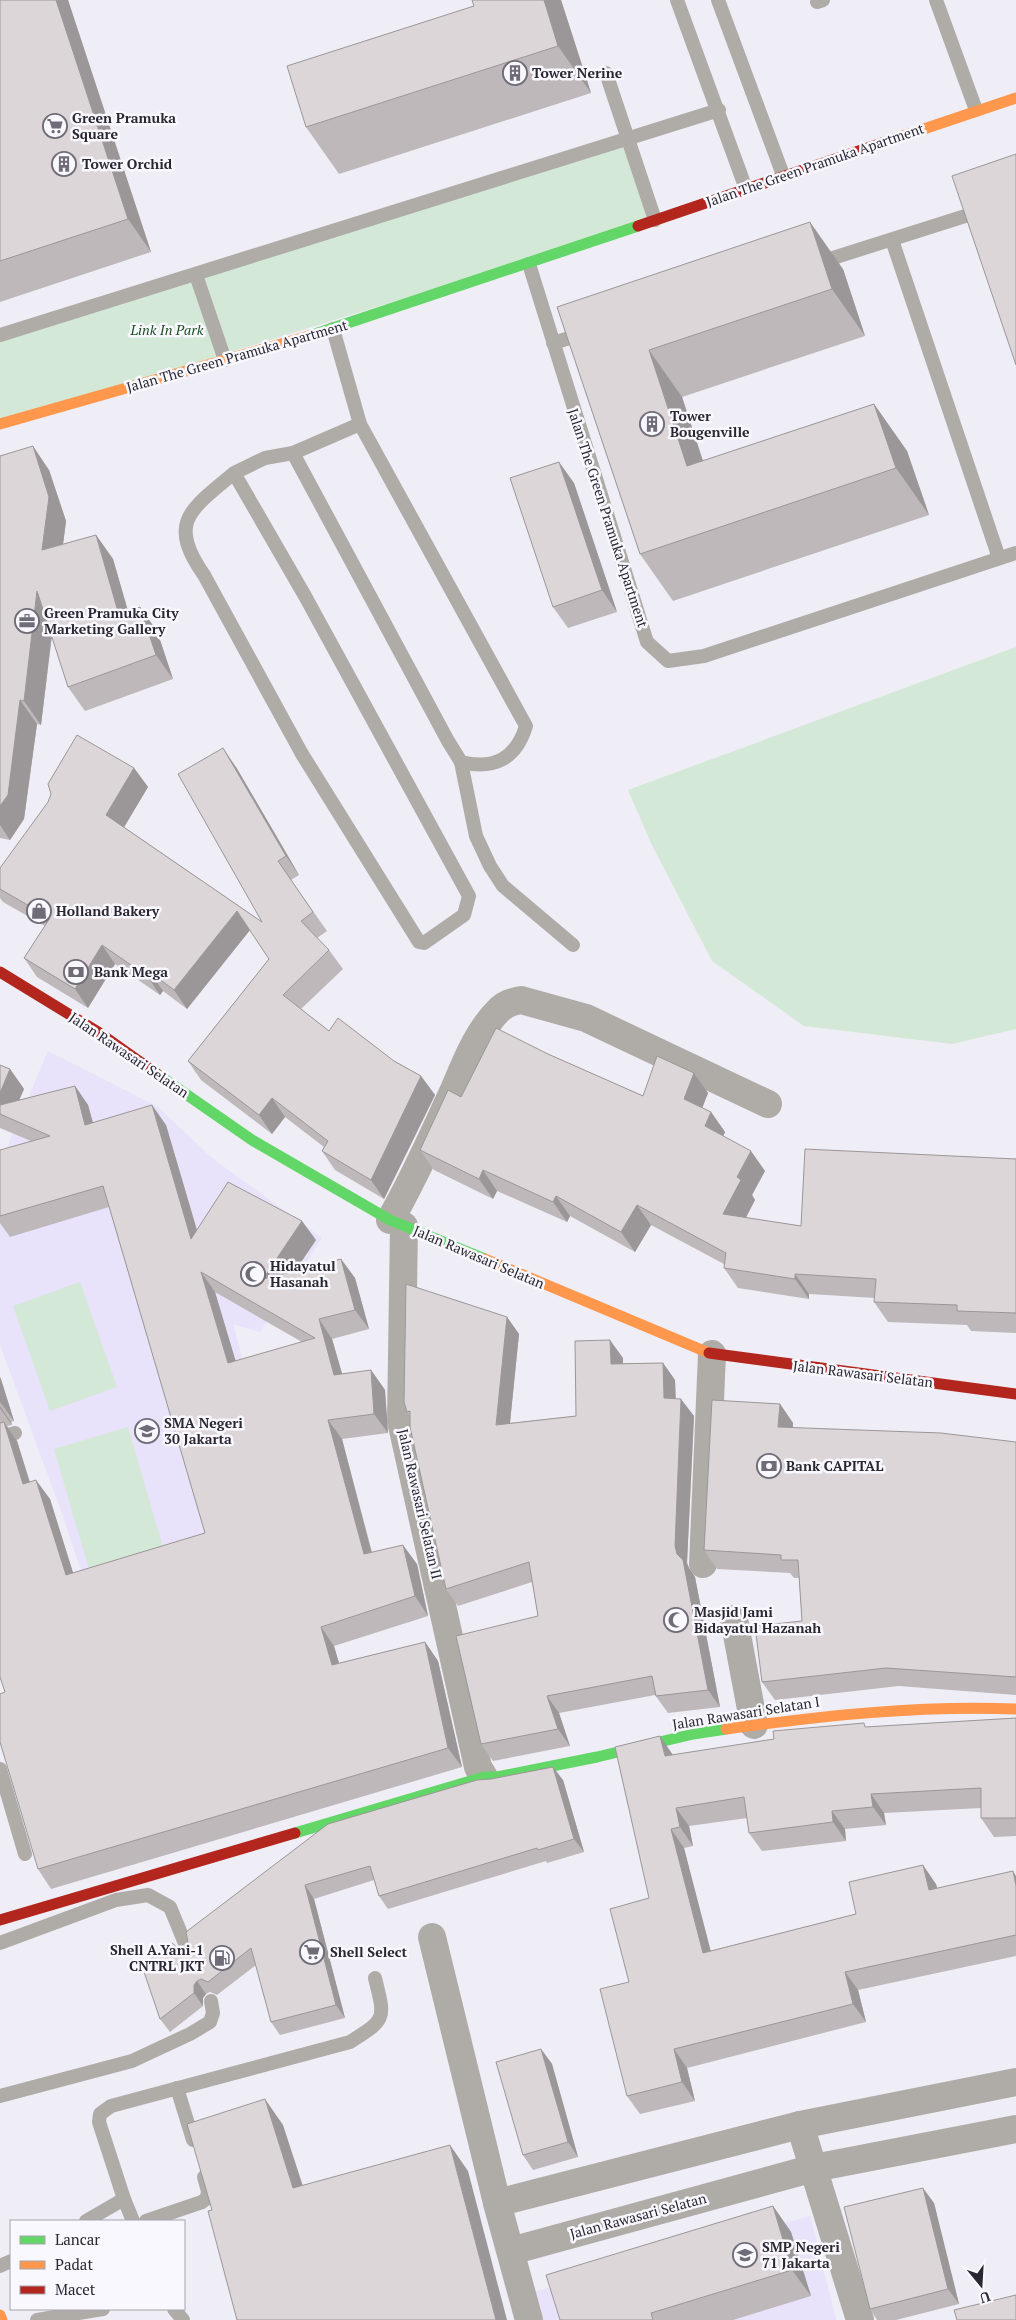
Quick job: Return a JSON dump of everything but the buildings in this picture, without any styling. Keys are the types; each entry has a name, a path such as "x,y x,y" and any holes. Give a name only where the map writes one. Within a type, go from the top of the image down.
{"main road":[{"name":"Jalan The Green Pramuka Apartment","path":"0,424 333,329 529,264 783,175 1016,98"},
{"name":"Jalan Rawasari Selatan","path":"0,972 98,1032 252,1140 397,1223 712,1354 1016,1394"},
{"name":"Jalan Rawasari Selatan I","path":"0,1920 484,1777 497,1777 598,1757 693,1734 829,1715 963,1706 1016,1710"},
{"path":"0,2315 2,2320"}],"street":[{"path":"397,1223 407,1191 475,1043 497,1012 511,1002 521,1000 586,1018 768,1104"},
{"name":"Jalan Rawasari Selatan II","path":"397,1223 401,1421 478,1767 484,1777"},
{"path":"703,1564 712,1354"},
{"path":"734,1619 754,1726"},
{"path":"432,1937 497,2203 529,2320"},
{"path":"497,2203 800,2126 1016,2082"},
{"path":"800,2126 860,2320"},
{"name":"Jalan Rawasari Selatan","path":"511,2251 814,2168 1016,2129"}],"lane":[{"path":"677,0 719,110 746,189"},
{"path":"718,0 783,175"},
{"path":"936,0 976,110"},
{"path":"606,73 656,220"},
{"path":"0,335 719,110"},
{"path":"807,266 1016,200"},
{"path":"892,240 999,558"},
{"name":"Jalan The Green Pramuka Apartment","path":"529,264 648,642 668,661 704,656 1016,553"},
{"path":"196,275 226,360"},
{"path":"333,329 360,424 526,726 521,741 510,755 480,767 461,762"},
{"path":"553,343 600,329"},
{"path":"234,473 305,596 469,896 464,915 424,943 419,942 302,754 204,575 190,556 184,528 195,506 234,473 265,458 293,453 360,424"},
{"path":"293,453 461,762 476,836 490,866 503,886 573,944"},
{"path":"0,1437 16,1433"},
{"path":"0,1769 3,1793 26,1854"},
{"path":"0,1943 116,1900 148,1896 170,1907 189,1953"},
{"path":"133,2220 99,2122 100,2114 111,2106 350,2042 375,2026 382,2009 375,1978"},
{"path":"0,2096 132,2061 190,2034 210,2022 213,2014 211,2001"},
{"path":"149,2220 202,2202 207,2198 208,2191 177,2088"},
{"path":"88,2220 124,2199"},
{"path":"37,2320 97,2310"},
{"path":"175,2310 184,2320"}],"shaded area":[{"name":"SMA Negeri 30 Jakarta","path":"48,1051 158,1107 212,1158 322,1238 260,1332 233,1324 308,1602 116,1677 63,1516 0,1345 0,1155 8,1145"},
{"name":"SMP Negeri 71 Jakarta","path":"810,2216 836,2320 538,2320 530,2293"}],"green space":[{"name":"Link In Park","path":"627,139 655,220 0,424 0,335"},
{"path":"1016,647 1016,1029 952,1044 804,1026 712,961 651,843 628,790"},
{"path":"80,1282 117,1387 50,1411 13,1306"},
{"path":"128,1427 164,1551 90,1573 54,1449"}],"traffic: fast":[{"path":"309,336 638,226"},
{"path":"157,1074 252,1140 390,1220 485,1259"},
{"path":"295,1833 484,1777 497,1777 597,1757 693,1734 726,1729"}],"traffic: slow":[{"path":"894,139 1016,98"},
{"path":"0,424 309,336"},
{"path":"485,1259 709,1353"},
{"path":"726,1729 907,1710 1016,1709"},
{"path":"0,2315 2,2320"}],"traffic: jam":[{"path":"638,226 894,139"},
{"path":"0,972 98,1032 157,1074"},
{"path":"709,1353 1016,1394"},
{"path":"0,1920 295,1833"}],"place":[{"name":"Tower Nerine","path":"515,73"},
{"name":"Green Pramuka Square","path":"55,126"},
{"name":"Tower Orchid","path":"64,164"},
{"name":"Tower Bougenville","path":"652,424"},
{"name":"Green Pramuka City Marketing Gallery","path":"27,621"},
{"name":"Holland Bakery","path":"39,911"},
{"name":"Bank Mega","path":"76,972"},
{"name":"Hidayatul Hasanah","path":"253,1274"},
{"name":"SMA Negeri 30 Jakarta","path":"147,1431"},
{"name":"Bank CAPITAL","path":"769,1466"},
{"name":"Masjid Jami Bidayatul Hazanah","path":"676,1620"},
{"name":"Shell Select","path":"312,1952"},
{"name":"Shell A.Yani-1 CNTRL JKT","path":"222,1958"},
{"name":"SMP Negeri 71 Jakarta","path":"745,2255"}]}
